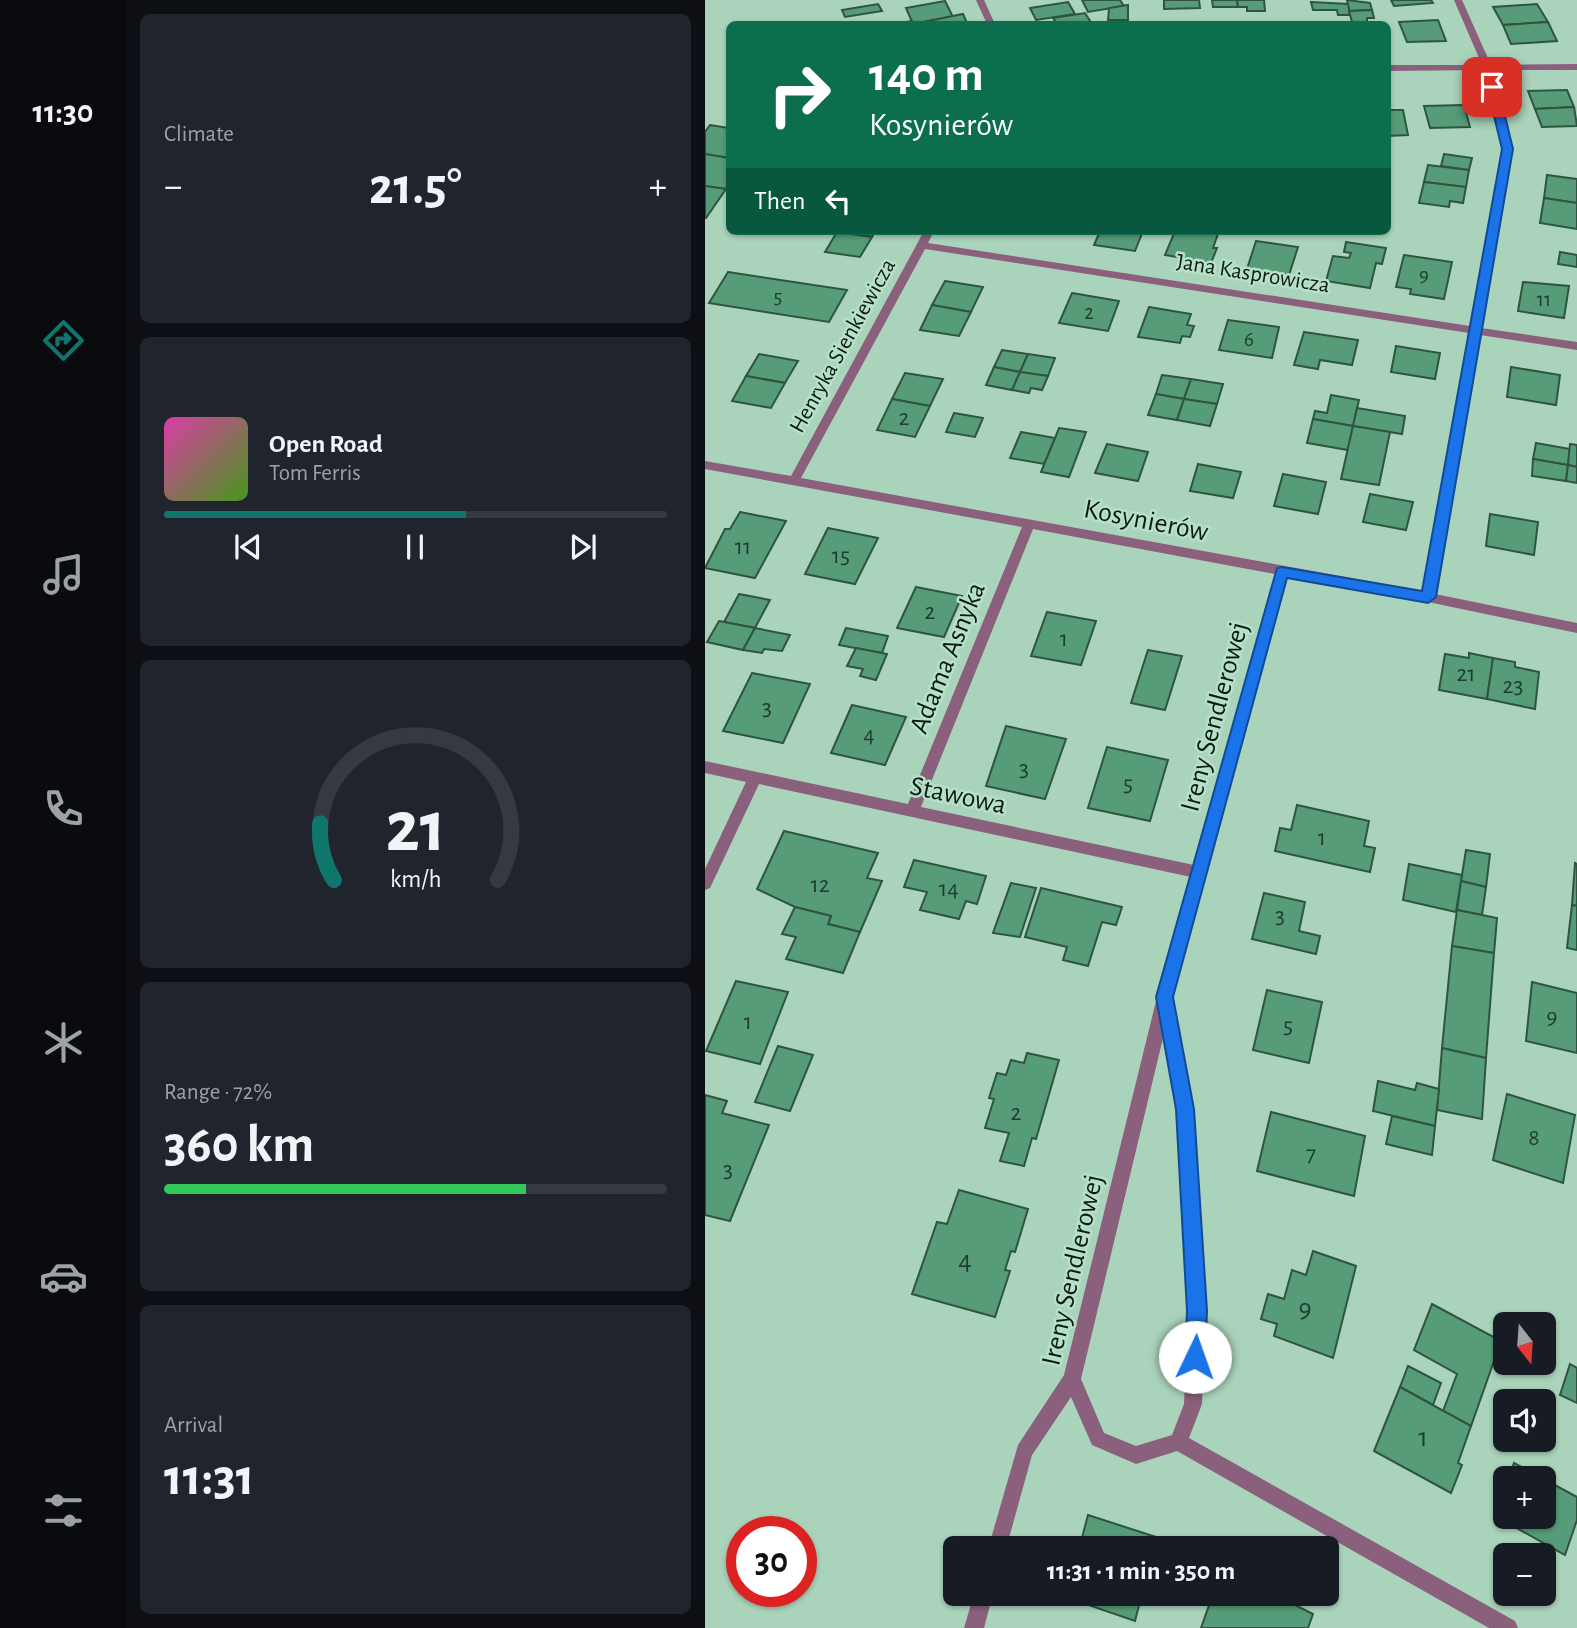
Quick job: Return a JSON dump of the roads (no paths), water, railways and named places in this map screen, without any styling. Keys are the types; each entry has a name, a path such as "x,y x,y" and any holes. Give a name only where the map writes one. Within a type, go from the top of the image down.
{"street":[{"path":"980,0 990,21"},
{"path":"1428,597 1507,149 1487,66 1458,0"},
{"path":"1391,68 1577,67"},
{"name":"Henryka Sienkiewicza","path":"794,481 927,235"},
{"name":"Jana Kasprowicza","path":"922,245 1577,346"},
{"name":"Kosynierów","path":"705,465 1428,597 1577,628"},
{"name":"Adama Asnyka","path":"912,811 1029,524"},
{"name":"Ireny Sendlerowej","path":"1165,997 1185,1109 1197,1311 1193,1404 1178,1442 1136,1455 1098,1439 1072,1379 1165,997 1282,572"},
{"name":"Stawowa","path":"705,767 1200,873"},
{"path":"705,884 755,778"},
{"path":"1001,1536 1024,1451 1072,1379"},
{"path":"1178,1442 1508,1628"},
{"path":"974,1628 980,1606"}]}
